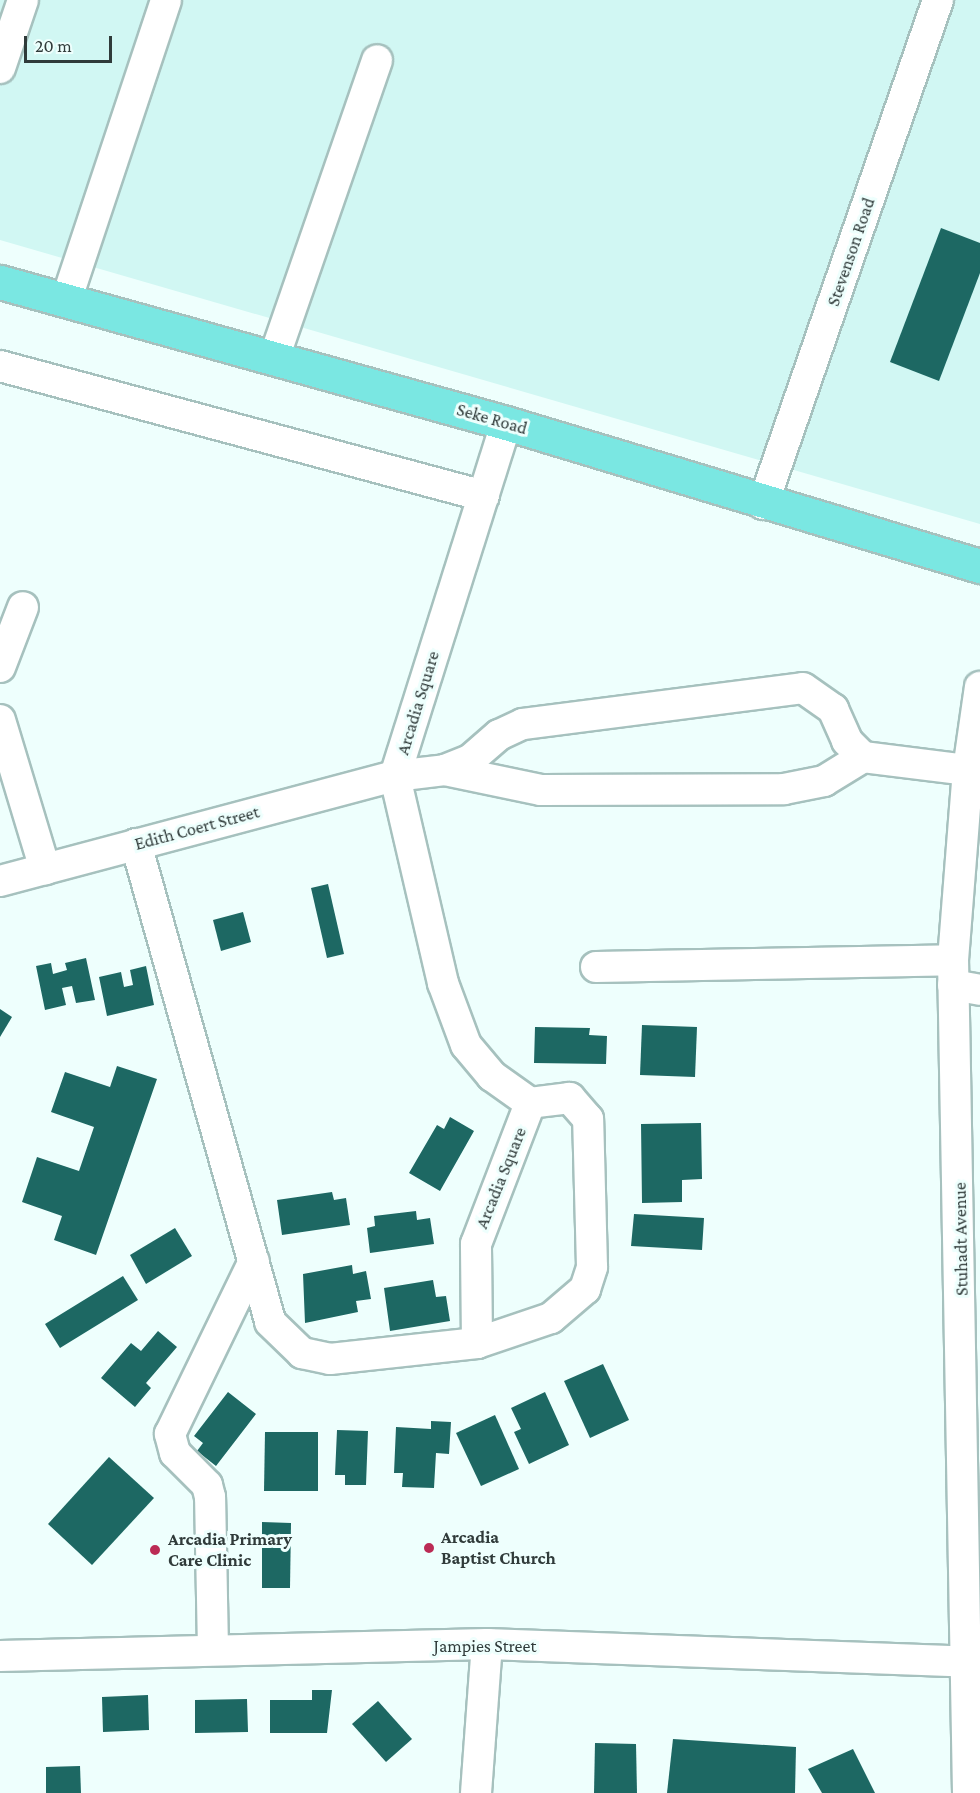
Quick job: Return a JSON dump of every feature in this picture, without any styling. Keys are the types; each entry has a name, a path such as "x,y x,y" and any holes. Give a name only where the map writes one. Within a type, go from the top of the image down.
{"main road":[{"name":"Seke Road","path":"0,282 506,423 763,504 980,566"}],"street":[{"path":"0,68 23,0"},
{"path":"66,301 166,0"},
{"name":"Stevenson Road","path":"763,504 938,0"},
{"path":"274,358 377,60"},
{"path":"0,366 484,496"},
{"name":"Arcadia Square","path":"477,1343 476,1244 530,1103 492,1076 466,1045 443,983 395,776 506,423"},
{"path":"0,667 23,607"},
{"path":"445,770 470,760 500,735 523,724 803,688 833,709 848,741 863,757"},
{"name":"Stuhadt Avenue","path":"968,1793 969,1662 962,978 968,770 979,693"},
{"path":"0,720 45,869"},
{"path":"445,770 510,788 541,790 784,789 824,781 863,757 968,770"},
{"name":"Edith Coert Street","path":"0,881 395,776 445,770"},
{"path":"136,844 270,1322 302,1353 330,1359 477,1343 551,1318 585,1289 592,1267 588,1119 570,1098 530,1103"},
{"path":"596,967 962,978"},
{"path":"213,1650 210,1497 207,1485 175,1453 170,1434 254,1262"},
{"path":"476,1793 487,1644"},
{"name":"Jampies Street","path":"0,1656 487,1644 969,1662"}],"shaded area":[{"path":"0,0 980,0 980,524 0,240"}],"building":[{"path":"941,228 980,243 980,273 939,381 890,362"},
{"path":"328,884 344,954 327,958 311,888"},
{"path":"243,912 251,942 221,951 213,920"},
{"path":"86,958 95,1000 76,1003 72,986 62,988 66,1005 45,1010 36,966 51,963 53,974 67,970 65,963"},
{"path":"146,966 154,1005 107,1016 99,977 121,972 124,987 133,985 130,970"},
{"path":"0,1009 12,1017 0,1037"},
{"path":"642,1025 697,1027 695,1077 640,1075"},
{"path":"535,1027 590,1028 589,1035 607,1036 606,1064 534,1063"},
{"path":"117,1066 157,1079 96,1255 54,1240 62,1216 22,1202 37,1157 79,1171 94,1127 51,1112 65,1072 110,1087"},
{"path":"450,1117 474,1131 440,1191 409,1173 437,1125 444,1129"},
{"path":"701,1123 702,1179 682,1180 682,1202 642,1203 641,1124"},
{"path":"332,1192 334,1200 346,1198 350,1225 282,1235 277,1200"},
{"path":"416,1211 417,1220 430,1218 434,1244 370,1253 367,1228 375,1226 374,1216"},
{"path":"634,1214 704,1218 702,1250 631,1246"},
{"path":"175,1228 192,1256 146,1284 130,1255"},
{"path":"352,1265 353,1274 366,1271 371,1299 356,1301 358,1312 305,1323 303,1274"},
{"path":"123,1276 138,1300 60,1348 45,1324"},
{"path":"433,1280 436,1297 446,1296 450,1321 390,1331 384,1288"},
{"path":"158,1331 177,1347 146,1383 151,1388 135,1407 101,1378 131,1343 141,1351"},
{"path":"603,1364 629,1420 590,1438 564,1381"},
{"path":"228,1392 256,1414 216,1466 197,1451 203,1443 194,1436"},
{"path":"545,1392 569,1445 529,1464 514,1432 521,1429 511,1408"},
{"path":"495,1415 519,1469 481,1486 456,1433"},
{"path":"431,1421 451,1422 449,1454 436,1453 434,1488 402,1487 403,1473 394,1473 396,1427 431,1429"},
{"path":"337,1430 368,1431 366,1485 345,1485 345,1475 335,1475"},
{"path":"265,1432 318,1432 318,1491 264,1491"},
{"path":"109,1457 154,1498 92,1565 48,1524"},
{"path":"262,1522 291,1523 290,1588 262,1588"},
{"path":"312,1690 332,1690 327,1733 270,1733 270,1700 312,1700"},
{"path":"148,1695 149,1730 103,1732 102,1697"},
{"path":"247,1699 248,1732 195,1733 195,1700"},
{"path":"378,1701 412,1739 386,1762 352,1724"},
{"path":"673,1739 796,1747 795,1793 667,1793"},
{"path":"595,1743 636,1744 637,1793 594,1793"},
{"path":"853,1749 875,1793 822,1793 808,1769"},
{"path":"80,1766 81,1793 46,1793 46,1767"}],"place":[{"name":"Arcadia Baptist Church","path":"429,1548"},
{"name":"Arcadia Primary Care Clinic","path":"155,1550"}]}
